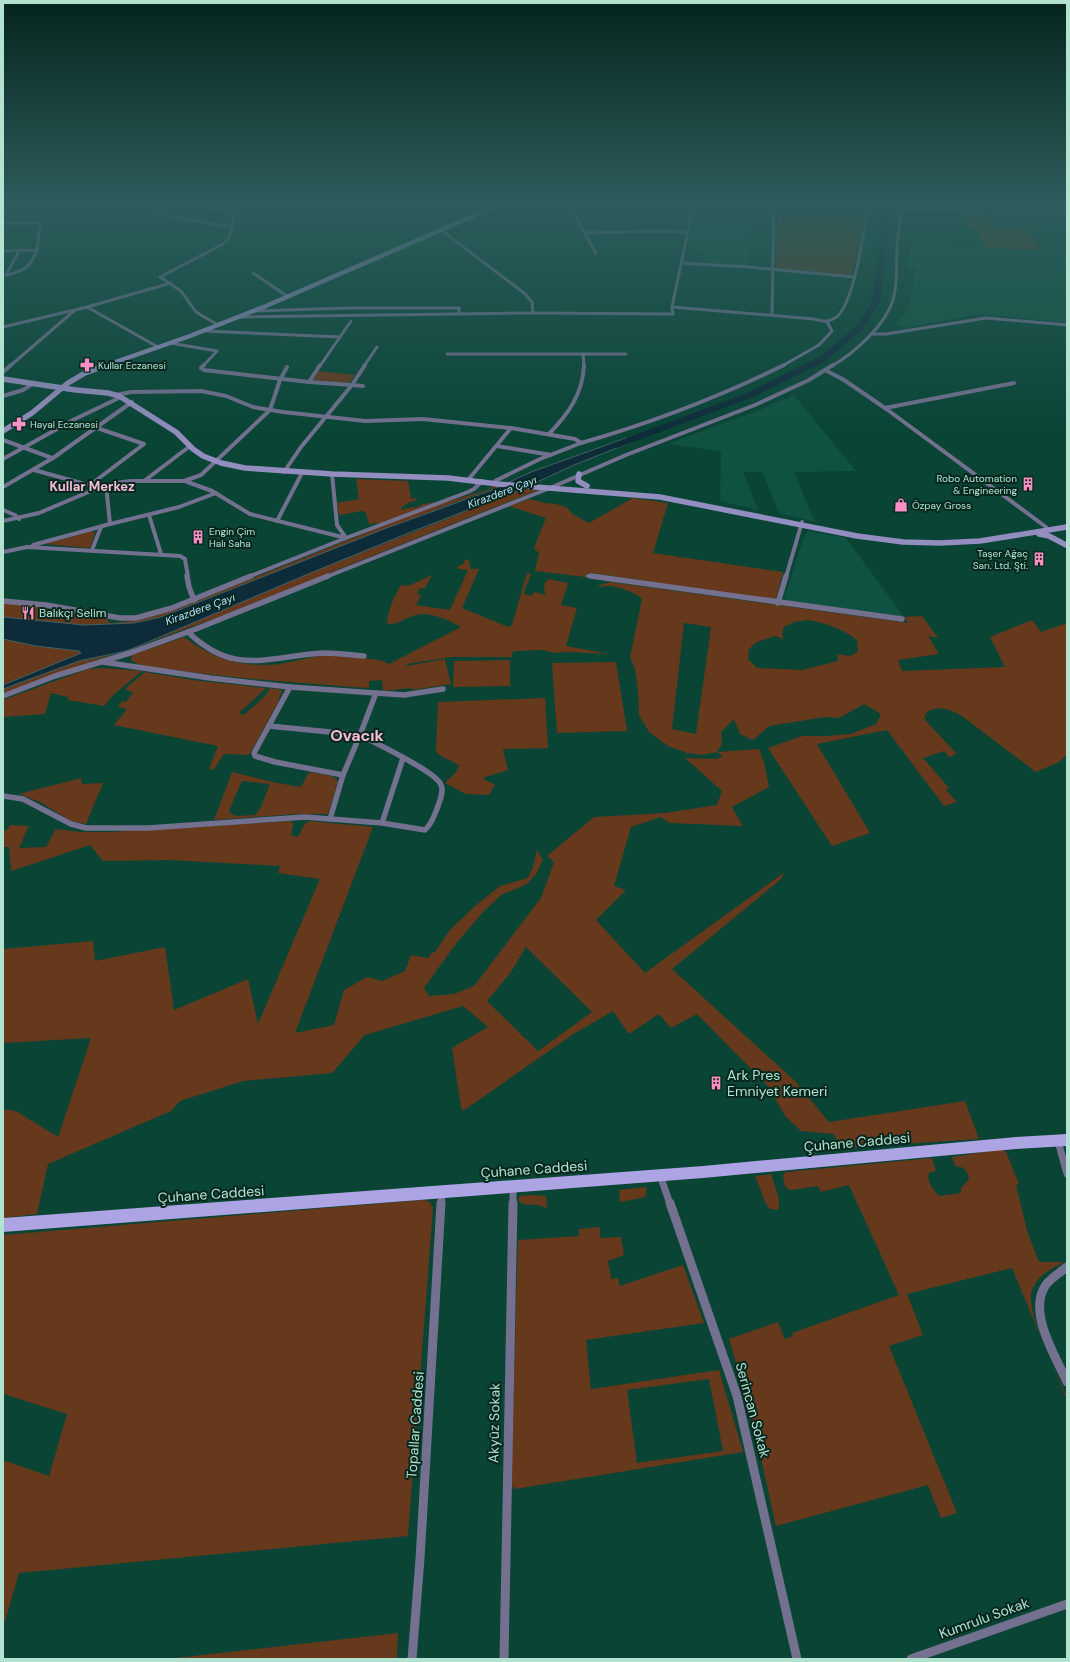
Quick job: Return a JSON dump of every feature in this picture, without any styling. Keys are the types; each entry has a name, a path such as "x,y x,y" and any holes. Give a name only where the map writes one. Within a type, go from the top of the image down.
{"main road":[{"path":"3,431 37,409 79,376 96,368 204,331 323,281"},
{"path":"3,379 118,396 132,402 176,432 203,456 216,462 245,468 302,473 419,476 610,492 675,499 872,535 922,540 967,538 1048,529 1065,530 1066,545"},
{"path":"579,474 578,482 587,486"},
{"path":"548,486 587,486 674,496 880,540 921,543 980,541 1031,534 1048,529"},
{"path":"1048,529 1066,545"},
{"path":"1031,534 1049,536 1066,545"},
{"name":"Çuhane Caddesi","path":"3,1225 513,1187 1016,1143 1062,1141"}],"street":[{"path":"167,281 181,291 196,312 218,325"},
{"path":"264,281 287,296"},
{"path":"508,281 524,293 532,302 534,314"},
{"path":"238,317 459,314 673,314 672,307 677,281"},
{"path":"772,281 772,315"},
{"path":"672,307 814,319 827,322 837,317 843,310 849,297 853,281"},
{"path":"3,696 188,632 799,385 825,370 856,348 871,334 891,304 894,294 895,281"},
{"path":"3,327 87,307 171,283"},
{"path":"87,307 158,347"},
{"path":"252,311 338,308 459,308 459,314"},
{"path":"402,308 405,315"},
{"path":"3,372 76,309"},
{"path":"871,334 886,334 986,318 1067,325"},
{"path":"309,382 351,322"},
{"path":"498,482 551,455 664,415 767,375 806,354 824,341 832,331 827,322"},
{"path":"204,331 340,337"},
{"path":"170,343 217,351 202,367 204,370 280,380 363,386"},
{"path":"284,472 294,455 352,385 377,347"},
{"path":"447,354 626,354"},
{"path":"549,434 570,411 578,396 584,376 583,354"},
{"path":"3,521 19,519 53,508 106,485 126,481 184,481 201,475 270,410 280,380 287,367"},
{"path":"825,370 838,376 885,408 1048,529"},
{"path":"3,396 23,390 34,383"},
{"path":"885,408 1014,383"},
{"path":"3,459 75,419 128,392 201,391 219,394 248,405 270,410 371,421 423,418 511,428 575,439 582,443"},
{"path":"3,487 34,470 97,428 132,402"},
{"path":"90,485 144,444 97,428"},
{"path":"468,480 511,428"},
{"path":"3,440 52,458"},
{"path":"144,481 190,446"},
{"path":"497,446 551,455"},
{"path":"34,470 98,488"},
{"path":"277,521 302,473"},
{"path":"332,474 337,525 346,538"},
{"path":"184,481 216,493 244,512 346,538"},
{"path":"3,601 46,605 128,618 165,611 346,538 472,491 482,481"},
{"path":"106,485 110,524"},
{"path":"3,552 179,507 216,493"},
{"path":"3,510 15,515 19,519"},
{"path":"149,515 160,554"},
{"path":"778,602 801,523"},
{"path":"92,550 101,527"},
{"path":"27,547 180,556 184,558 189,587 194,600"},
{"path":"588,576 902,619"},
{"path":"188,632 198,642 211,651 235,659 276,660 325,653 364,656"},
{"path":"99,662 204,678 290,687 404,695 443,689"},
{"path":"290,687 254,753 255,756 275,762 343,775"},
{"path":"330,819 343,775 376,693"},
{"path":"3,796 23,799 71,824 86,828 148,828 305,817 382,823 422,830 428,829 431,826 442,792 441,784 436,777 360,735 269,726"},
{"path":"382,823 403,758"},
{"path":"1062,1141 1067,1174"},
{"name":"Serincan Sokak","path":"660,1175 737,1396 797,1659"},
{"name":"Akyüz Sokak","path":"504,1659 513,1187"},
{"name":"Topallar Caddesi","path":"412,1659 421,1551 442,1192"},
{"path":"1067,1267 1044,1287 1039,1299 1039,1315 1067,1382"},
{"name":"Kumrulu Sokak","path":"911,1659 1067,1604"}],"shaded area":[{"path":"913,281 1067,281 1067,323 990,315 975,315 905,328 897,324 909,306"},
{"path":"318,371 355,375 349,383 313,380"},
{"path":"794,395 856,471 794,472 815,522 779,513 762,472 743,472 758,510 720,501 721,451 667,444 760,410"},
{"path":"356,479 408,481 411,499 416,498 417,500 408,503 401,508 402,510 437,502 381,523 369,524 366,513 363,511 339,515 337,503 359,499"},
{"path":"493,486 499,486 384,529 161,617 134,623 84,625 3,617 3,603 42,607 81,614 107,619 109,623 126,622 151,617 176,609 428,508 489,489"},
{"path":"525,488 538,490 219,617 141,645 308,574"},
{"path":"633,498 668,503 653,553 783,572 776,598 773,600 593,573 586,574 586,577 535,571 539,553 534,548 546,518 509,506 530,499 556,504 566,507 574,515 589,523"},
{"path":"92,531 95,533 90,548 45,544"},
{"path":"809,531 846,538 904,617 790,601 784,598 805,534"},
{"path":"468,559 471,569 479,569 462,608 508,627 512,625 527,573 531,574 524,594 532,596 534,592 545,595 544,584 548,579 568,583 561,605 577,608 566,646 609,654 569,652 553,653 544,650 515,651 512,653 512,657 451,657 407,664 407,666 445,659 451,684 413,690 412,688 383,691 382,680 369,681 369,688 223,676 152,667 141,665 131,660 132,655 184,637 195,645 217,656 254,665 280,664 329,656 351,656 380,660 389,664 461,627 440,617 422,614 412,616 395,623 387,624 391,604 401,585 408,586 432,575 425,588 420,588 417,594 421,595 416,605 450,610 468,570 458,569 457,567"},
{"path":"610,582 908,623 904,617 922,616 938,638 928,636 939,654 898,660 902,671 1005,667 990,637 1032,620 1041,632 1067,623 1067,755 1059,762 1036,772 962,716 948,710 939,708 934,709 925,714 925,720 957,754 949,757 944,751 923,758 949,788 946,790 957,802 944,806 887,730 817,744 870,833 832,846 768,748 802,736 851,734 876,724 881,714 864,704 839,718 826,717 769,726 753,740 740,734 734,719 721,732 722,744 717,752 702,755 687,753 668,746 649,732 639,715 635,669 630,657 642,599 631,592 622,589 608,586 597,586","holes":["807,620 821,623 845,632 857,640 858,652 850,656 837,654 838,661 802,670 757,668 748,659 749,649 757,642 775,636 783,639 782,633 784,627 794,622","684,623 711,627 696,734 672,729"]},
{"path":"3,639 36,646 79,651 81,653 3,685"},
{"path":"115,654 3,693 3,689 79,661"},
{"path":"510,660 510,686 453,687 454,661"},
{"path":"616,662 627,731 557,733 552,663"},
{"path":"103,668 142,671 112,696 104,706 68,700 68,697 51,693 45,714 3,717 3,700 88,669"},
{"path":"145,672 193,680 266,688 239,713 244,715 266,695 270,688 282,690 278,702 249,755 224,754 213,770 209,769 218,746 114,725 127,709 118,707 122,701 126,702 133,693 125,689"},
{"path":"545,698 548,748 503,749 508,770 482,778 495,785 489,795 466,794 445,783 457,771 459,765 436,752 438,702"},
{"path":"759,749 764,762 769,787 732,807 743,826 669,823 661,817 631,827 614,886 626,890 596,920 645,973 785,872 780,880 672,969 795,1081 829,1122 965,1101 979,1139 840,1148 834,1134 801,1131 785,1116 768,1086 697,1014 671,1028 659,1014 629,1034 613,1011 572,1035 463,1111 461,1107 452,1048 488,1027 463,1006 365,1035 332,1073 243,1081 180,1101 171,1111 48,1164 37,1214 3,1218 3,1109 16,1111 58,1137 91,1038 3,1043 3,949 93,941 95,961 165,947 174,1010 248,979 258,1024 320,879 278,873 280,866 169,860 103,861 90,845 11,871 9,847 3,847 3,830 7,830 10,825 29,826 19,848 46,847 56,829 81,832 110,832 291,821 293,825 291,835 298,837 304,825 309,821 373,827 295,1033 334,1025 344,990 367,977 382,981 405,971 411,955 429,958 431,953 435,952 450,930 475,906 500,886 528,878 533,867 537,850 543,860 536,874 527,884 501,895 483,912 455,945 424,988 429,996 454,994 474,986 541,898 554,862 547,856 594,817 665,813 717,805 722,791 685,758 716,759 723,756 717,752","holes":["526,947 592,1012 538,1051 487,1001 511,972"]},
{"path":"232,772 301,787 309,772 332,776 338,781 328,814 297,814 214,820","holes":["242,781 270,784 261,807 255,815 237,816 231,814 229,810"]},
{"path":"81,778 82,784 103,783 86,824 71,821 40,802 19,794"},
{"path":"1003,1149 1006,1152 1019,1184 1016,1185 1028,1234 1039,1262 1064,1262 1041,1276 1032,1290 1031,1299 1033,1312 1043,1342 1012,1268 907,1294 923,1335 889,1346 957,1513 941,1518 928,1485 776,1526 750,1409 729,1339 778,1322 785,1339 793,1336 792,1333 899,1295 849,1185 820,1192 820,1189 817,1186 792,1190 787,1189 784,1184 783,1175 786,1172 932,1158 936,1171 929,1173 928,1179 932,1188 939,1196 961,1193 961,1188 969,1179 965,1169 955,1166 952,1157"},
{"path":"771,1174 779,1199 779,1208 777,1210 770,1209 767,1206 755,1176"},
{"path":"646,1187 646,1195 642,1198 620,1202 619,1190"},
{"path":"520,1196 546,1196 547,1209 540,1205 524,1204 518,1200"},
{"path":"422,1200 429,1201 433,1208 408,1536 19,1573 3,1628 3,1460 49,1476 67,1414 3,1394 3,1235"},
{"path":"600,1227 600,1238 621,1237 624,1255 608,1261 611,1279 618,1278 620,1286 683,1265 704,1323 586,1340 591,1389 719,1370 743,1452 515,1489 512,1486 511,1476 518,1240 579,1236 579,1229","holes":["709,1379 723,1451 637,1463 627,1390"]},
{"path":"1050,1360 1067,1397 1067,1400"},
{"path":"398,1633 397,1659 166,1659"}],"water":[{"path":"626,438 632,442 574,465 522,489 308,574 141,645 126,651 79,661 3,689 3,685 81,653 79,651 36,646 3,639 3,617 84,625 134,623 161,617 384,529 492,490 531,472"}],"waterway":[{"name":"Kirazdere Çayı","path":"614,446 750,395 823,359 861,326 876,301 879,281"}],"place":[{"name":"Kullar Eczanesi","path":"87,365"},
{"name":"Hayal Eczanesi","path":"19,424"},
{"name":"Robo Automation & Engineering","path":"1028,484"},
{"name":"Özpay Gross","path":"901,505"},
{"name":"Engin Çim Halı Saha","path":"198,537"},
{"name":"Taşer Ağaç San. Ltd. Şti.","path":"1039,559"},
{"name":"Balıkçı Selim","path":"28,613"},
{"name":"Ark Pres Emniyet Kemeri","path":"716,1083"}],"district":[{"name":"Kullar Merkez","path":"92,486"},
{"name":"Ovacık","path":"357,735"}]}
